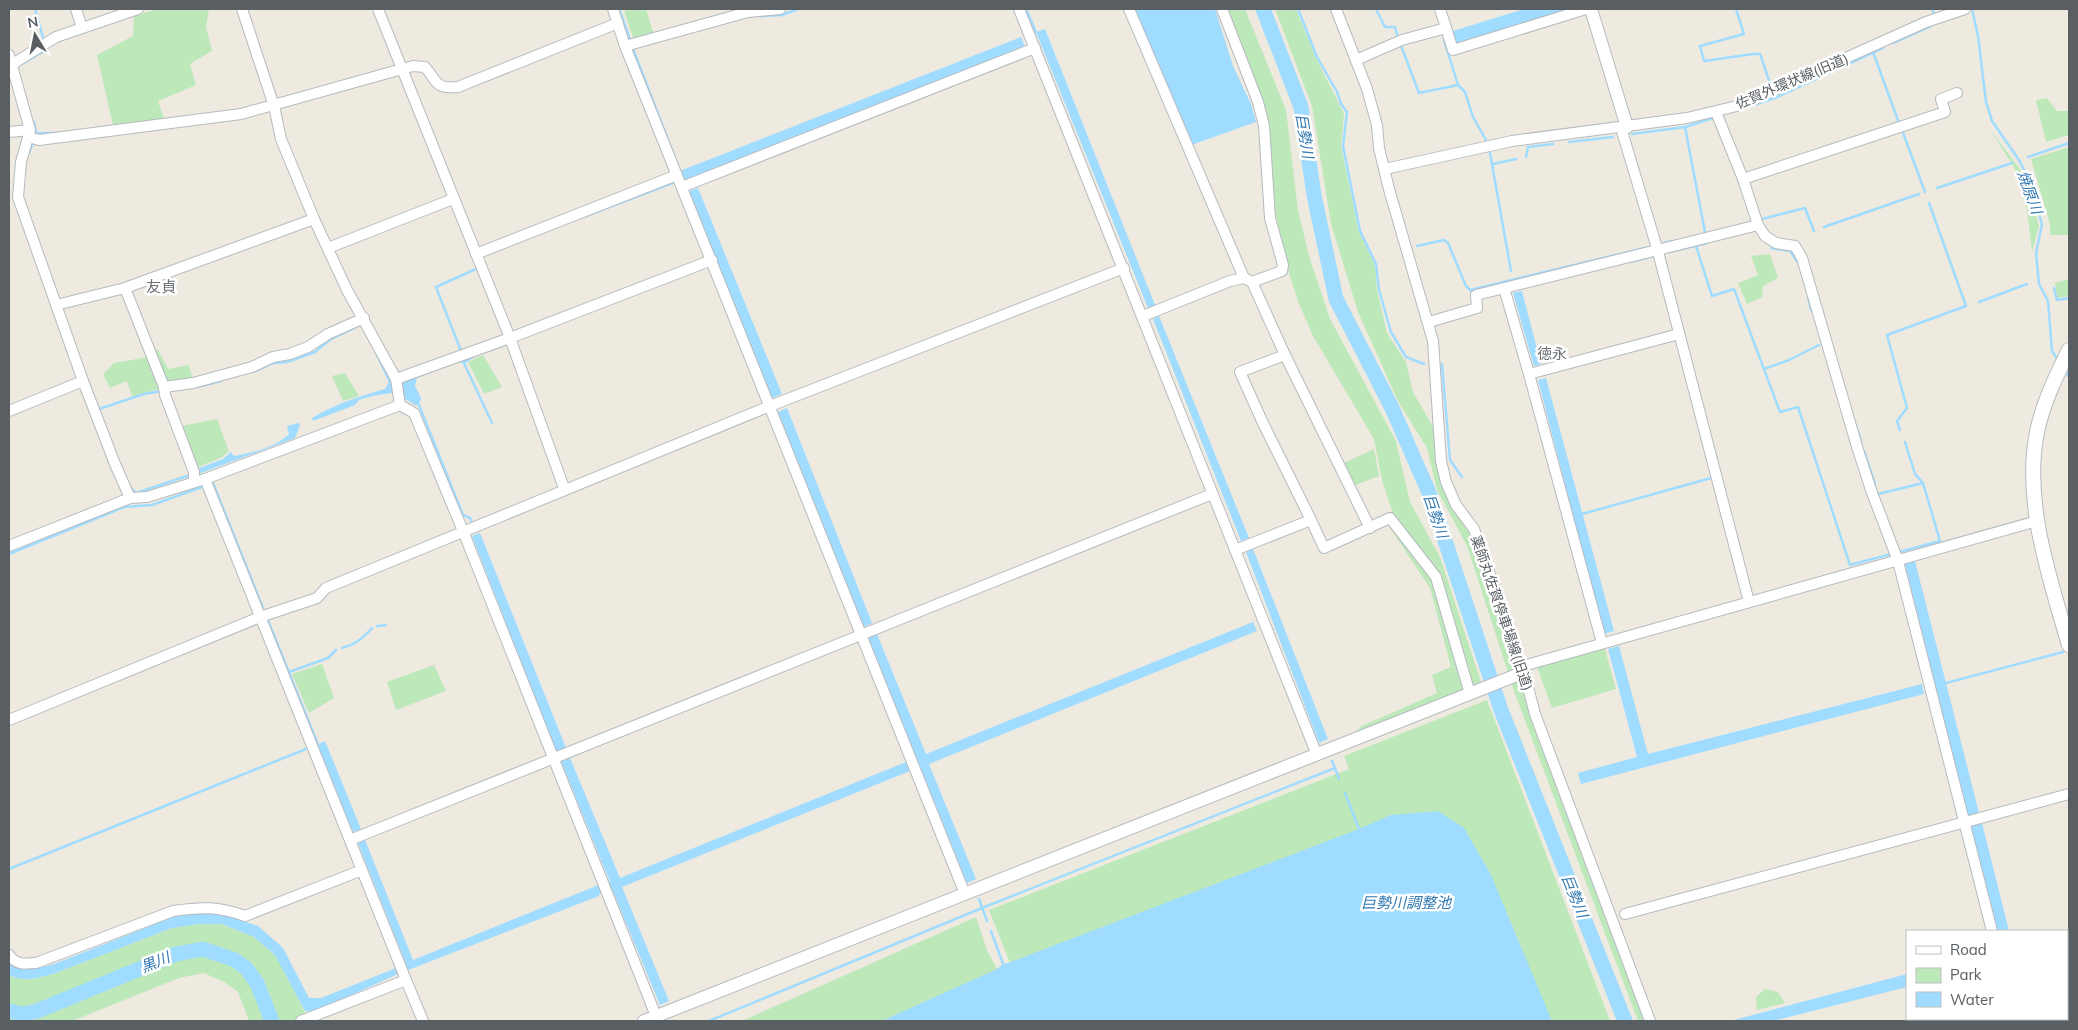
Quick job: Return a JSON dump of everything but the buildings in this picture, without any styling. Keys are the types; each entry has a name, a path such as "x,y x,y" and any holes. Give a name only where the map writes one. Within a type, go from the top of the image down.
{"main road":[{"path":"2068,357 2051,388 2037,432 2034,474 2037,521 2047,568 2069,645"}],"street":[{"path":"76,9 82,28"},
{"path":"130,498 83,381 59,304 18,197 21,162 32,132 10,60 56,37 138,9"},
{"path":"242,9 274,106 281,139 314,219 347,290 396,379 400,405"},
{"path":"378,9 399,66 510,338 564,488"},
{"path":"629,45 748,12 773,9"},
{"path":"1019,9 1124,268 1150,313 1212,494 1317,755"},
{"path":"1129,9 1248,280 1370,528"},
{"path":"1150,313 1230,281 1248,280 1282,271 1283,265 1270,218 1264,126 1258,102 1222,9"},
{"path":"1336,9 1367,89 1375,116 1379,148 1385,169"},
{"path":"1440,9 1453,50 1586,9"},
{"path":"1591,9 1657,248 1749,602"},
{"name":"佐賀外環状線(旧道)","path":"1385,169 1512,141 1624,127 1716,112 1741,105 1926,22 1965,9"},
{"path":"9,132 32,132 241,114 274,106 399,66 425,67 434,82 445,88 458,87 616,15 677,175 689,185 712,260 776,403 867,632 913,765 965,894"},
{"path":"1356,60 1399,42 1448,35"},
{"path":"689,185 1033,42"},
{"path":"1743,179 1945,112 1941,99 1957,93"},
{"path":"1716,112 1743,179 1758,225 1765,236 1776,243 1795,246 1802,258 1860,458 1898,561 1932,696 1971,821 1992,930"},
{"name":"薬師丸佐賀停車場線(旧道)","path":"1385,169 1400,229 1429,322 1436,364 1441,460 1446,482 1456,505 1474,528 1486,559 1526,669 1535,714 1650,1021"},
{"path":"476,254 677,175"},
{"path":"328,248 453,200"},
{"path":"59,304 125,288 314,219"},
{"path":"1429,322 1477,308 1476,294 1657,248 1758,225"},
{"path":"396,379 510,338 712,260"},
{"path":"9,720 265,616 318,598 326,588 564,488 776,403 1124,268"},
{"path":"125,288 194,476"},
{"path":"1504,288 1536,373 1602,643"},
{"path":"164,391 252,367 273,357 290,354 308,347 328,334 364,318"},
{"path":"1536,373 1679,334"},
{"path":"1285,354 1240,372 1324,548 1390,518 1436,577 1470,694"},
{"path":"9,411 83,381"},
{"path":"9,546 130,498 147,497 194,476 210,478 400,405"},
{"path":"400,405 414,413 470,528 561,756 602,883 656,1016"},
{"path":"210,478 356,838 362,870 423,1021"},
{"path":"356,838 1212,494"},
{"path":"1235,550 1311,520"},
{"path":"644,1021 1470,694 1526,669 1602,643 2037,521"},
{"path":"1625,914 2069,794"},
{"path":"9,955 13,960 21,964 36,964 173,911 197,907 226,909 245,916 362,870"},
{"path":"302,1021 405,977"}],"green space":[{"path":"158,9 209,9 206,27 212,51 190,64 196,85 158,101 164,119 113,125 97,55 133,36 134,16"},
{"path":"646,9 654,35 634,40 624,11"},
{"path":"1228,9 1245,9 1286,110 1298,210 1309,256 1330,319 1396,441 1410,502 1440,557 1481,682 1349,737 1362,726 1437,693 1432,675 1451,667 1430,588 1388,525 1394,517 1382,480 1374,439 1313,336 1299,304 1289,273 1275,212 1267,115"},
{"path":"1275,9 1296,9 1316,58 1344,114 1341,146 1359,232 1375,265 1377,290 1387,333 1406,362 1413,392 1433,427 1438,470 1472,535 1521,688 1647,1021 1638,1021 1514,691 1467,546 1437,490 1427,448 1398,401 1358,312 1331,224 1312,106"},
{"path":"2047,98 2057,111 2069,111 2069,135 2046,142 2036,100"},
{"path":"1989,128 2025,176 2039,226 2032,252 2027,210 2014,167"},
{"path":"2069,147 2069,235 2050,235 2050,224 2031,159"},
{"path":"1770,254 1778,278 1763,286 1762,297 1747,304 1738,283 1758,275 1751,256"},
{"path":"2069,279 2069,296 2057,298 2055,283"},
{"path":"158,350 168,369 189,365 193,380 166,383 154,351"},
{"path":"483,355 502,387 484,394 468,362"},
{"path":"148,357 161,389 132,396 127,381 110,388 103,374 114,363"},
{"path":"345,373 359,396 343,401 332,376"},
{"path":"217,419 229,451 222,457 196,468 181,426"},
{"path":"1374,449 1379,476 1353,486 1344,463"},
{"path":"1604,646 1616,689 1552,708 1537,667"},
{"path":"322,664 334,698 309,713 292,674"},
{"path":"434,665 446,691 396,710 387,682"},
{"path":"1487,700 1610,1021 742,1021 976,917 987,950 997,969 1026,1003 989,910 1349,769 1344,756"},
{"path":"199,924 222,924 254,937 275,955 287,974 309,1021 277,1021 260,978 244,960 223,948 200,943 178,947 40,1004 17,1007 9,1004 9,975 20,979 47,976 172,928"},
{"path":"204,954 233,964 252,983 267,1021 249,1021 238,992 224,982 204,973 179,978 72,1021 9,1021 9,1014 15,1016 35,1014 181,956"},
{"path":"1765,989 1778,992 1785,1003 1757,1010 1756,997"}],"water":[{"path":"1134,9 1215,9 1233,66 1251,104 1256,122 1191,145"},
{"path":"1524,9 1570,9 1455,44 1453,31"},
{"path":"1045,29 1155,305 1148,308 1036,32"},
{"path":"1021,37 1025,47 684,180 680,171"},
{"path":"698,188 782,394 772,398 689,191"},
{"path":"1522,291 1541,364 1534,366 1513,293"},
{"path":"1159,316 1249,538 1241,541 1153,319"},
{"path":"507,343 508,345 478,355 464,364 459,362 417,378 415,386 421,398 419,405 415,405 404,398 401,386 392,389 392,393 359,400 355,405 313,421 312,418 338,405 385,389 391,381 392,385 405,378"},
{"path":"1546,378 1614,631 1604,634 1538,380"},
{"path":"787,408 872,623 864,627 778,412"},
{"path":"298,423 300,425 295,438 198,474 197,469 223,459 231,452 234,456 241,455 263,449 284,439 289,434 287,426"},
{"path":"480,533 566,748 556,751 472,536"},
{"path":"1253,549 1328,739 1319,743 1246,552"},
{"path":"1915,561 1979,813 1968,817 1905,564"},
{"path":"1253,622 1257,631 929,764 976,879 967,883 868,637 877,634 926,754"},
{"path":"1619,646 1648,754 1922,684 1924,694 1581,784 1578,773 1637,757 1608,649"},
{"path":"318,741 319,744 325,741 361,829 353,832 316,742"},
{"path":"570,758 620,878 906,762 910,771 622,887 669,1001 660,1005 612,889 599,894 599,896 398,974 314,1012 305,1011 275,955 254,937 222,924 199,924 172,928 42,977 20,979 9,975 9,963 20,968 37,968 54,964 173,917 198,913 222,914 258,926 283,948 309,998 321,998 406,964 358,843 365,840 413,960 610,882 561,761"},
{"name":"巨勢川調整池","path":"1438,811 1464,828 1491,875 1552,1021 882,1021 997,969 1003,964 1359,829 1391,815"},
{"path":"1982,823 2009,930 1998,930 1970,826"},
{"path":"1906,974 1906,987 1773,1021 1730,1021"}],"waterway":[{"path":"35,9 44,41"},
{"path":"619,9 622,17"},
{"path":"760,16 782,15 798,9"},
{"path":"1026,9 1036,32"},
{"name":"巨勢川","path":"1263,9 1301,107 1314,195 1336,299 1392,408 1430,495 1501,710 1625,1021"},
{"path":"1298,9 1317,57 1347,112 1343,146 1360,231 1376,264 1379,290 1391,332 1406,357 1424,364"},
{"path":"1376,9 1385,27 1395,27 1398,38"},
{"path":"1736,9 1744,34 1700,46 1704,61 1760,54 1771,86"},
{"path":"1932,9 1934,14"},
{"name":"焼原川","path":"1972,9 1978,36 1986,102 1992,121 2019,160 2027,176 2042,224 2036,253 2039,284 2048,301 2052,351 2058,360"},
{"path":"620,18 622,17 631,42"},
{"path":"1893,43 1931,26"},
{"path":"1446,39 1444,40 1458,85"},
{"path":"1400,43 1419,93 1458,85 1465,92 1473,117 1486,140"},
{"path":"22,64 46,50 45,46"},
{"path":"1751,106 1775,98 1883,48"},
{"path":"633,49 675,158"},
{"path":"1873,52 1899,123"},
{"path":"1632,134 1685,127 1713,118"},
{"path":"32,122 34,122 36,133 54,133"},
{"path":"1685,127 1705,232"},
{"path":"1902,130 1925,192"},
{"path":"1569,142 1613,137"},
{"path":"29,153 33,142"},
{"path":"2028,157 2069,143"},
{"path":"1526,157 1528,147 1553,144"},
{"path":"1490,153 1511,271"},
{"path":"1493,164 1516,159"},
{"path":"1937,188 2012,163"},
{"path":"586,216 675,182"},
{"path":"1824,227 1919,194"},
{"path":"1900,430 1897,421 1907,408 1887,335 1966,306 1929,203"},
{"path":"1762,219 1805,208 1814,231"},
{"path":"1417,246 1444,240 1448,243 1466,286 1470,290 1649,247"},
{"path":"1664,243 1672,241"},
{"path":"1669,252 1707,243"},
{"path":"1696,246 1712,296 1734,289 1780,412 1798,407 1850,565 1891,554"},
{"path":"1771,248 1790,251 1799,264"},
{"path":"1630,262 1654,256"},
{"path":"461,351 436,287 476,269"},
{"path":"1979,302 2027,284"},
{"path":"2054,288 2057,300 2069,298"},
{"path":"1808,296 1811,310"},
{"path":"255,371 273,363 287,362 315,352 331,339 360,325"},
{"path":"1764,369 1789,360 1819,345"},
{"path":"376,353 390,382"},
{"path":"463,361 492,423"},
{"path":"1442,364 1450,460 1462,477"},
{"name":"焼原川","path":"2065,371 2069,377"},
{"path":"197,387 221,381"},
{"path":"99,409 144,394 162,391"},
{"path":"419,405 463,515 470,518 473,525"},
{"path":"1856,426 1861,441"},
{"path":"1905,442 1915,474 1923,483"},
{"path":"1864,451 1875,484"},
{"path":"131,488 136,493 190,475"},
{"path":"211,478 265,613"},
{"path":"1582,514 1711,478"},
{"path":"1878,494 1923,483 1940,541 1899,552"},
{"path":"9,554 124,507 152,505 202,487"},
{"path":"267,618 317,742"},
{"path":"377,626 386,625"},
{"path":"342,648 359,641 372,628"},
{"path":"289,672 328,658 336,650"},
{"path":"1946,683 2063,652"},
{"path":"9,869 306,749"},
{"path":"709,1021 982,908 1335,768 1332,761"},
{"path":"1335,768 1339,779"},
{"path":"1345,793 1359,829"},
{"path":"979,899 987,921"},
{"path":"991,931 1003,964"},
{"name":"黒川","path":"9,1011 23,1014 37,1011 176,954 203,949 235,960 246,968 257,983 272,1021"}],"district":[{"name":"友貞","path":"161,286"},
{"name":"徳永","path":"1552,353"}]}
